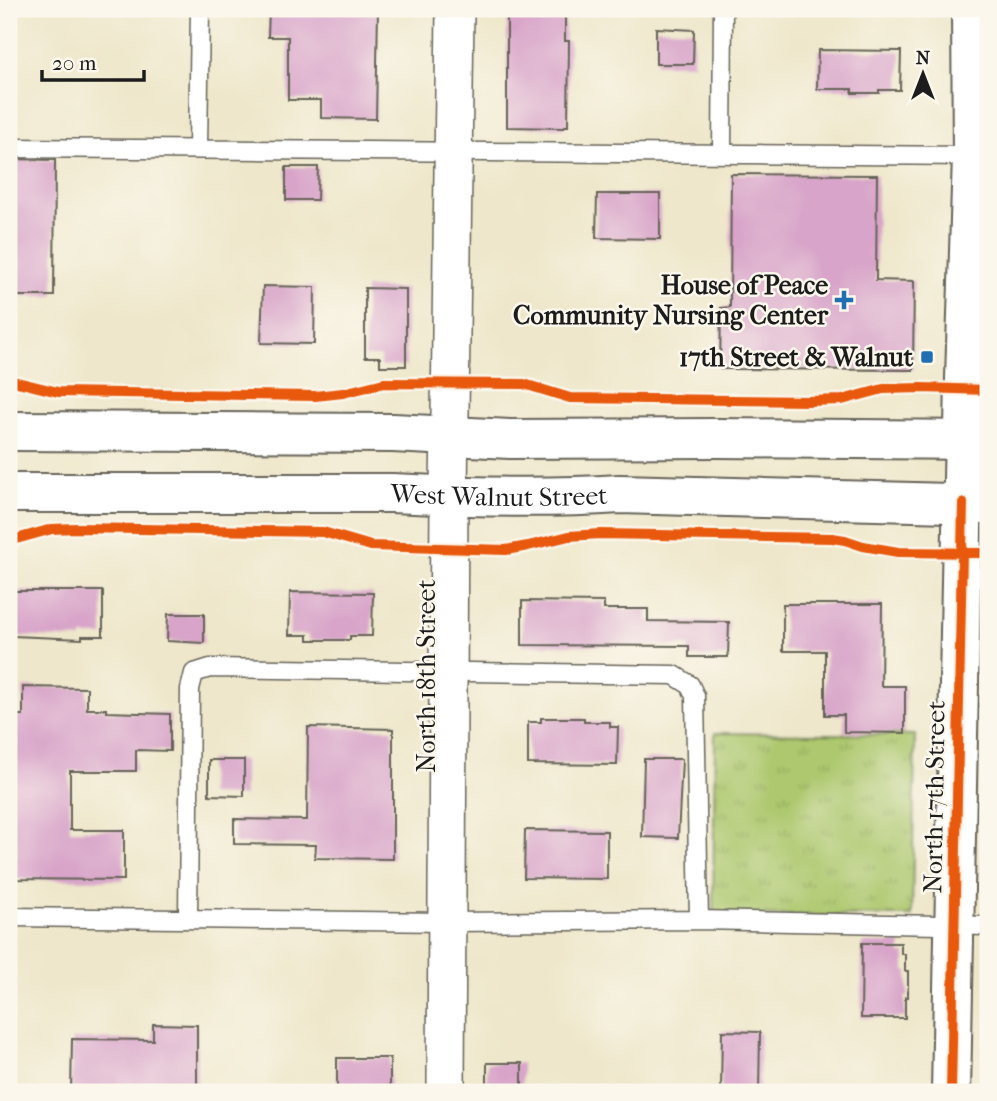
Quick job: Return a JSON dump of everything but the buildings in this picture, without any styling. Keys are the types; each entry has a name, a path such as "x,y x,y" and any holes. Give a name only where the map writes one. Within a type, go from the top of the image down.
{"main road":[{"name":"North 17th Street","path":"951,1092 971,926 980,156 971,9"},
{"path":"9,430 393,433 510,439 976,440"},
{"name":"West Walnut Street","path":"9,494 393,493 562,498 620,494 976,503"}],"street":[{"name":"North 18th Street","path":"446,1092 455,9"}],"lane":[{"path":"198,149 200,9"},
{"path":"722,154 723,9"},
{"path":"9,148 980,156"},
{"path":"188,919 190,689 194,673 210,668 674,675 690,685 695,696 699,920"},
{"path":"9,917 447,922 699,920 971,926"}],"green space":[{"path":"988,575 988,890 984,882"},
{"path":"715,733 915,735 912,916 713,915"}],"cycle path":[{"path":"9,380 58,392 315,396 343,393 384,383 524,384 570,398 808,401 842,400 883,389 988,390"},
{"path":"951,1092 963,503"},
{"path":"9,541 52,529 77,528 323,532 371,546 506,550 569,536 600,534 832,538 898,552 988,553"}],"place":[{"name":"House of Peace Community Nursing Center","path":"844,300"},
{"name":"17th Street & Walnut","path":"927,357"}]}
